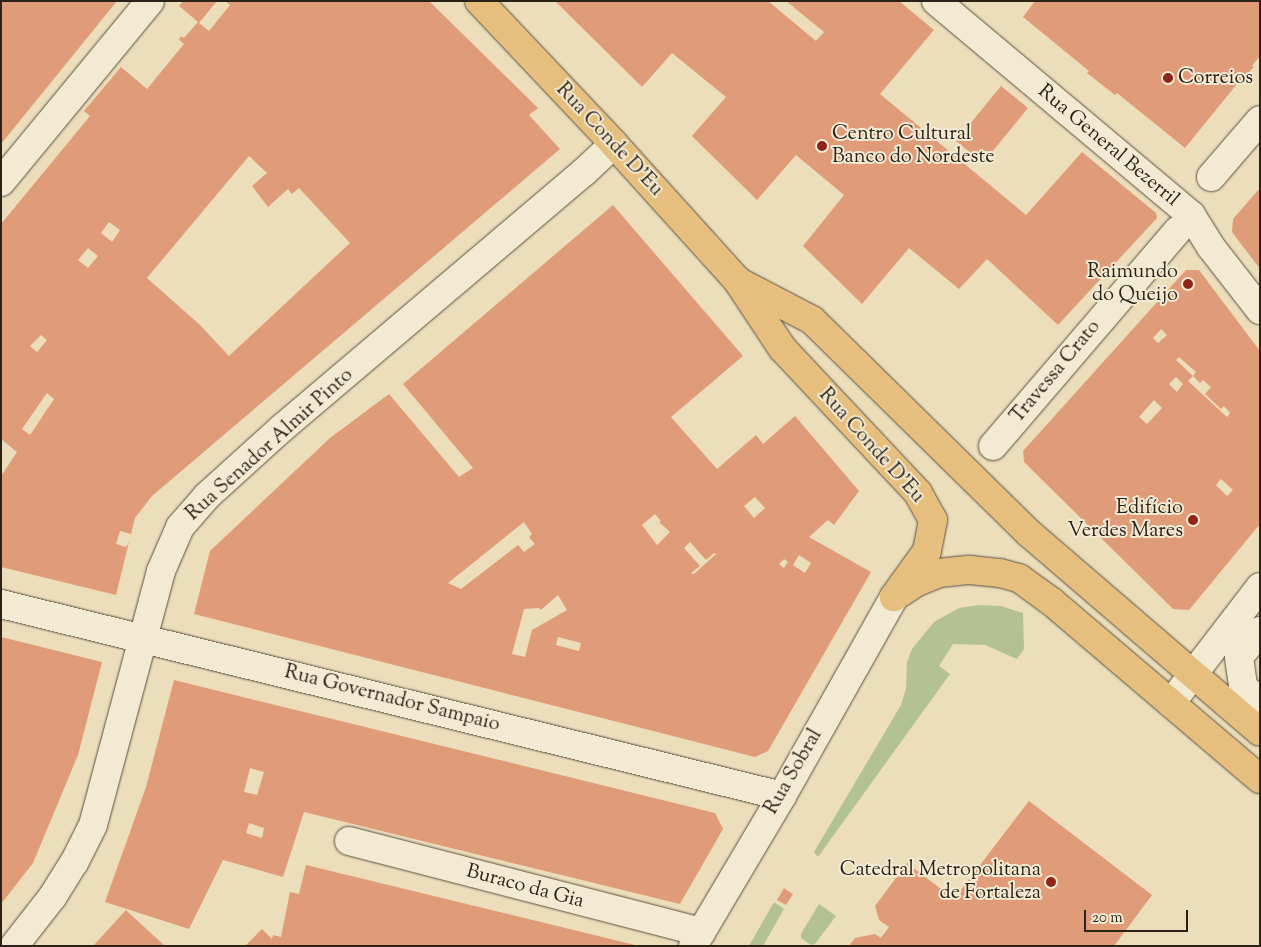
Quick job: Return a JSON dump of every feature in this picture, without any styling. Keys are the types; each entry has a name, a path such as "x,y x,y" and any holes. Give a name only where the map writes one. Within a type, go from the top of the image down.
{"main road":[{"name":"Rua Conde D'Eu","path":"479,1 614,144 737,280 782,348 918,493 934,520 927,550 894,597"},
{"name":"Rua Conde D'Eu","path":"737,280 812,320 1030,534 1260,732"},
{"path":"894,597 917,582 938,573 970,570 1000,573 1018,578 1052,602 1260,779"}],"street":[{"path":"1,182 150,1"},
{"name":"Rua General Bezerril","path":"936,1 1191,215 1211,247 1260,310"},
{"path":"1211,177 1260,120"},
{"name":"Rua Senador Almir Pinto","path":"14,946 53,896 74,863 93,825 161,571 180,527 207,496 282,428 577,178 614,144"},
{"name":"Travessa Crato","path":"993,446 1178,230"},
{"path":"1171,703 1260,586"},
{"name":"Rua Sobral","path":"697,939 782,796 894,597"},
{"name":"Rua Governador Sampaio","path":"1,604 143,637 782,796"},
{"path":"1260,631 1239,657 1243,687 1260,702"},
{"name":"Buraco da Gia","path":"349,841 697,939"}],"green space":[{"path":"979,605 1001,606 1023,613 1024,649 1017,659 985,645 953,644 939,666 950,674 818,857 814,852 901,705 906,689 907,662 912,649 934,622 959,608"},
{"path":"774,902 784,909 763,946 749,946"},
{"path":"819,904 836,916 815,944 811,945 801,938 801,934"}],"building":[{"path":"1,1 117,1 1,144"},
{"path":"183,1 217,1 199,23 209,31 230,5 225,1 429,1 538,108 529,115 560,149 152,496 135,518 131,534 120,531 116,544 126,547 129,542 116,595 1,567 1,476 17,452 1,439 1,224 90,116 84,111 121,67 147,89 184,44 179,40 181,36 184,38 198,22 179,6","holes":["249,156 267,173 252,186 268,207 288,189 292,194 299,188 350,243 229,356 200,325 147,278","109,222 120,230 112,242 101,233","88,248 98,256 88,268 78,260","41,335 47,340 37,352 30,346","47,393 54,399 30,435 22,429"]},
{"name":"Centro Cultural Banco do Nordeste","path":"555,1 768,1 816,41 824,32 786,1 899,1 934,30 880,94 1026,215 1082,152 1156,213 1157,218 1058,325 987,259 959,289 909,248 862,304 803,246 844,195 796,155 757,200 692,136 726,97 672,53 642,87"},
{"name":"Correios","path":"1035,1 1260,1 1260,56 1252,66 1254,67 1237,84 1185,148 1117,93 1115,95 1087,73 1089,71 1023,17"},
{"path":"1001,86 1028,108 983,163 956,141"},
{"path":"1260,188 1260,269 1232,232 1233,219"},
{"path":"613,205 743,356 671,417 717,469 756,435 763,444 795,416 859,491 834,525 828,520 809,537 871,572 768,751 755,757 194,614 210,551 330,438 389,394 459,477 473,468 403,384","holes":["755,497 765,508 754,518 744,506","655,514 661,521 659,522 670,532 657,545 642,525","524,522 532,534 529,537 535,544 524,552 518,545 461,589 448,583","690,542 706,560 714,553 716,554 694,574 691,573 700,566 684,548","799,555 811,563 805,573 793,565","784,559 788,562 784,568 779,564","558,595 567,610 532,630 525,657 512,654 524,609 539,608 541,610","558,637 581,643 579,651 556,645"]},
{"path":"1186,270 1199,270 1260,351 1260,524 1189,610 1173,609 1024,462 1023,451","holes":["1161,329 1167,335 1158,343 1153,338","1179,357 1196,372 1193,376 1176,360","1193,376 1200,383 1203,380 1211,387 1205,394 1221,409 1224,406 1230,413 1227,417 1188,381","1176,377 1183,384 1177,392 1169,384","1154,400 1162,408 1147,424 1139,417","1221,479 1233,490 1227,496 1216,485"]},
{"path":"1,637 102,662 78,755 33,863 1,904"},
{"path":"174,680 715,813 723,829 680,904 304,812 283,877 223,860 189,929 105,902 146,787","holes":["250,768 264,772 257,795 244,792","249,823 264,828 262,838 246,833"]},
{"name":"Catedral Metropolitana de Fortaleza","path":"1029,801 1152,895 1114,946 849,946 855,938 875,934 881,938 889,927 879,920 875,906 907,863 954,899"},
{"path":"306,865 635,946 245,946 262,929 272,939 273,935 281,937 290,892 299,894"},
{"path":"784,888 793,894 786,905 777,900"},
{"path":"126,910 129,913 165,946 93,946"}],"place":[{"name":"Correios","path":"1168,78"},
{"name":"Centro Cultural Banco do Nordeste","path":"822,146"},
{"name":"Raimundo do Queijo","path":"1188,284"},
{"name":"Edifício Verdes Mares","path":"1193,520"},
{"name":"Catedral Metropolitana de Fortaleza","path":"1051,882"}]}
